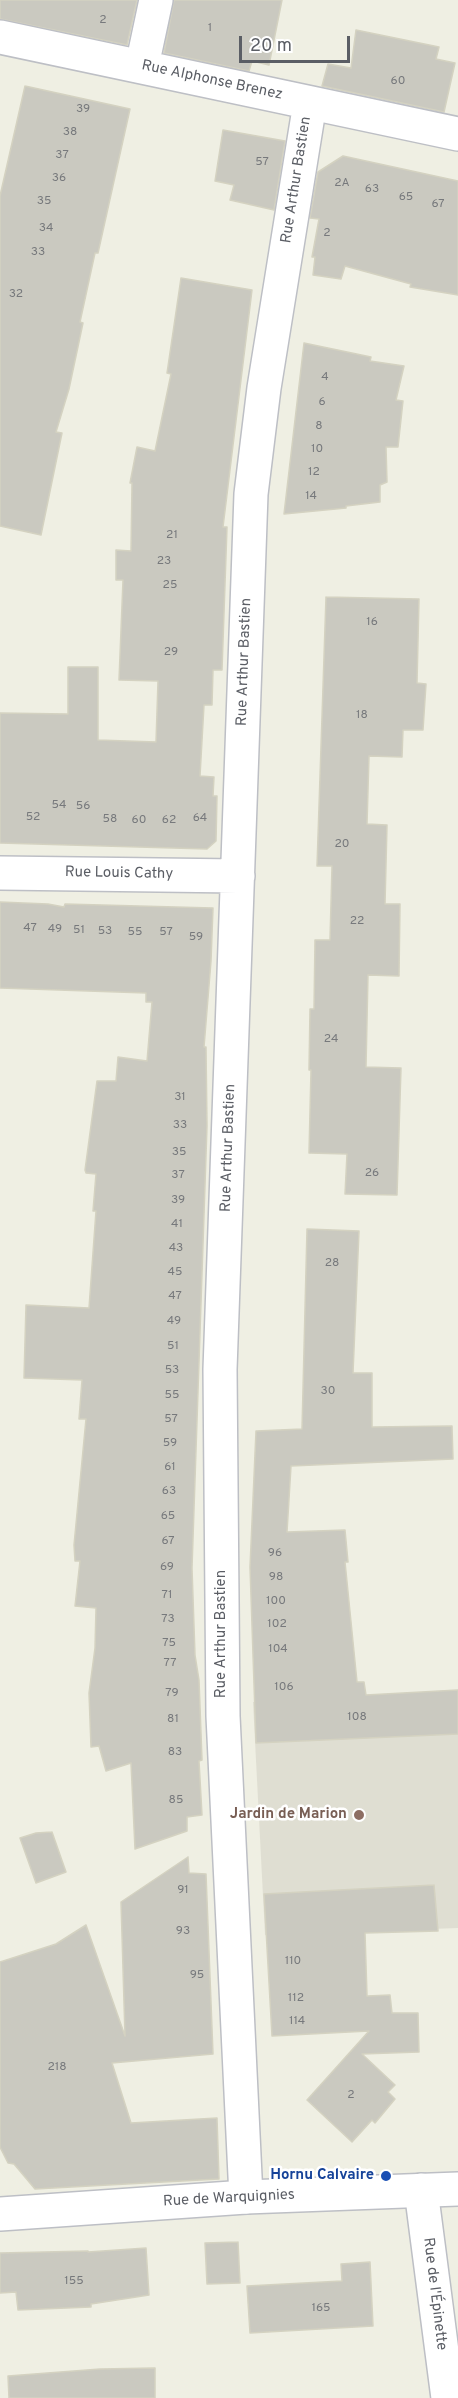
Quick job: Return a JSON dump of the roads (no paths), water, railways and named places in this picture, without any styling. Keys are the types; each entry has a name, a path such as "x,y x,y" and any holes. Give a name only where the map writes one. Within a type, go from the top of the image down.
{"street":[{"path":"142,66 156,0"},
{"name":"Rue Alphonse Brenez","path":"2,45 142,66 458,134"},
{"name":"Rue Arthur Bastien","path":"246,2197 223,1716 220,1381 251,494 264,388 310,103"},
{"name":"Rue Louis Cathy","path":"0,873 238,876"},
{"name":"Rue de Warquignies","path":"0,2214 246,2197 458,2189"},
{"name":"Rue de l'Épinette","path":"421,2190 448,2398"}],"place":[{"name":"Jardin de Marion","path":"359,1815"},
{"name":"Hornu Calvaire","path":"386,2176"}]}
